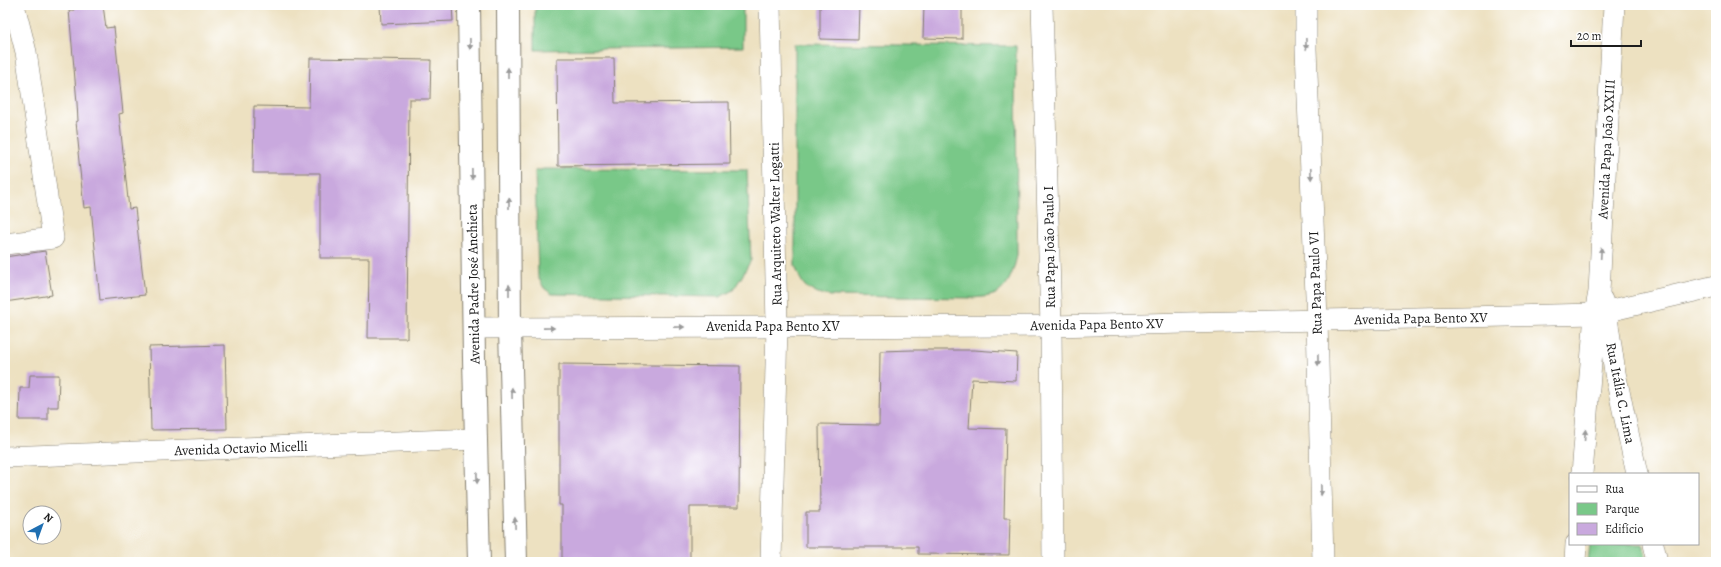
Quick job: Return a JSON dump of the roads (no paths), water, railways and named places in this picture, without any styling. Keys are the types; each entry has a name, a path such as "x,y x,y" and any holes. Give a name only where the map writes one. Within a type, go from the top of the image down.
{"main road":[{"name":"Avenida Padre José Anchieta","path":"469,5 479,562"},
{"path":"508,5 510,329 516,562"}],"street":[{"path":"5,244 53,238 26,52 14,5"},
{"name":"Rua Arquiteto Walter Logatti","path":"770,5 777,326 771,562"},
{"name":"Rua Papa João Paulo I","path":"1042,5 1051,326 1053,562"},
{"name":"Rua Papa Paulo VI","path":"1306,5 1317,320 1323,562"},
{"name":"Avenida Papa João XXIII","path":"1582,473 1600,313 1599,292 1614,5"},
{"name":"Avenida Papa Bento XV","path":"474,328 1051,326 1600,313 1716,286"},
{"name":"Rua Itália C. Lima","path":"1600,313 1637,473"},
{"name":"Avenida Octavio Micelli","path":"5,457 476,439"},
{"path":"1574,562 1576,545"},
{"path":"1653,545 1657,562"}]}
